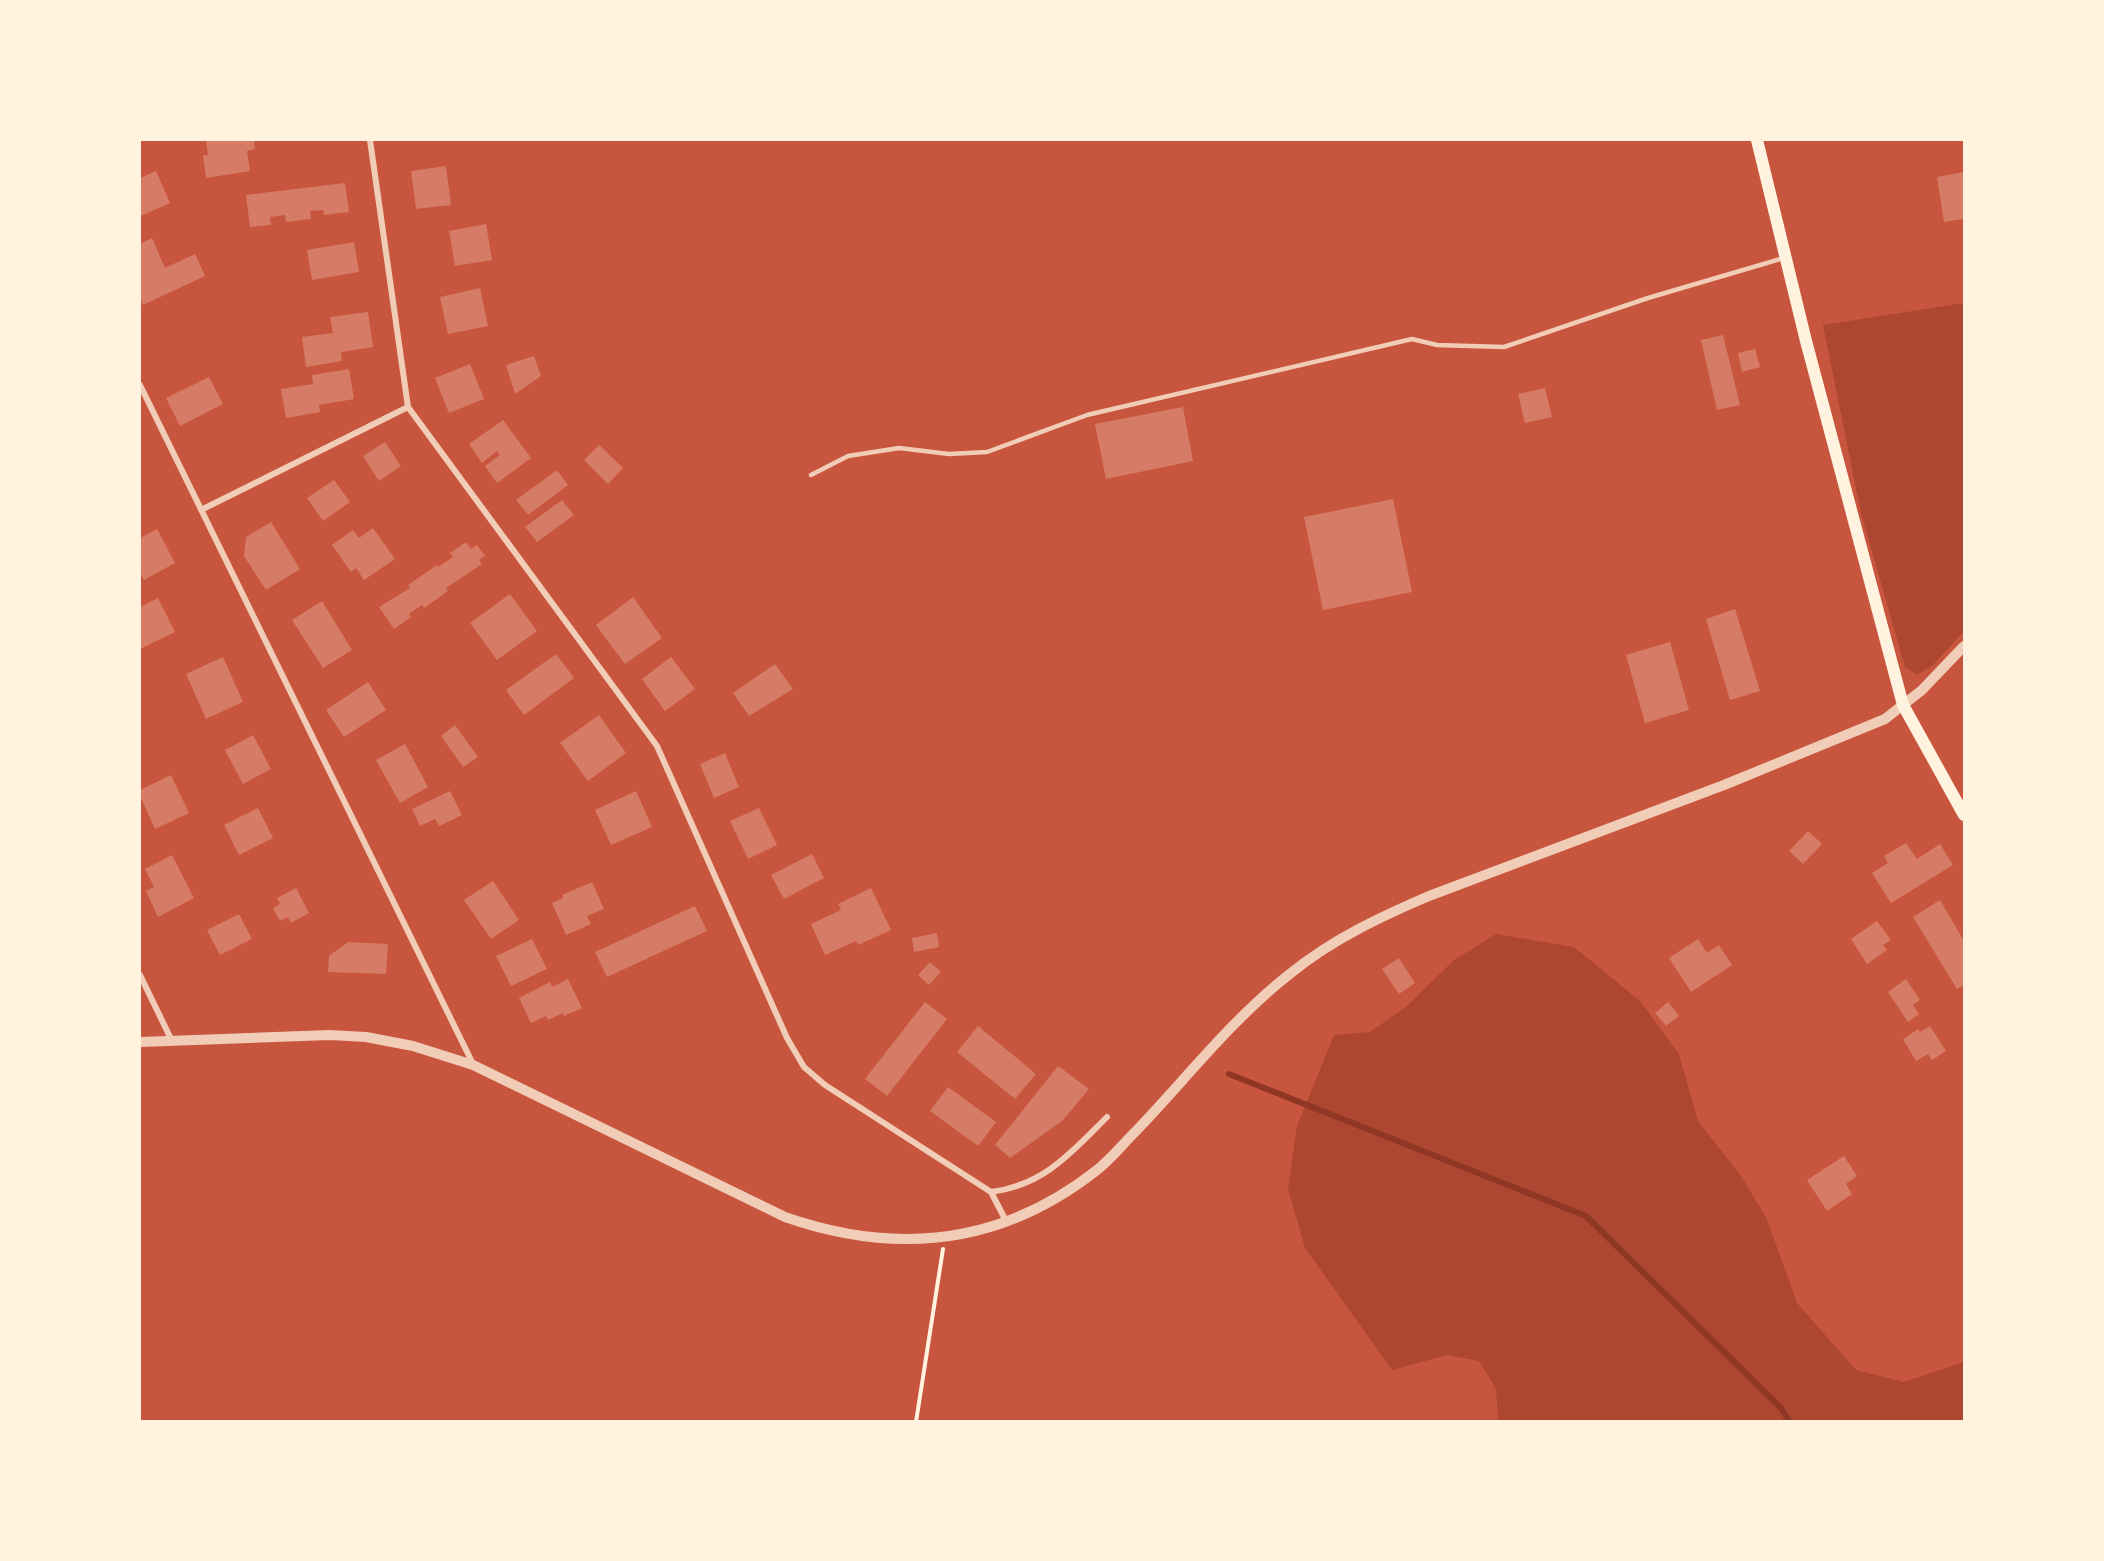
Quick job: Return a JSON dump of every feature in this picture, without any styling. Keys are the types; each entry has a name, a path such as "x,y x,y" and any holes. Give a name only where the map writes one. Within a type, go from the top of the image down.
{"main road":[{"path":"1757,140 1903,705 1965,815"}],"street":[{"path":"370,140 408,407 657,746 788,1038 804,1066 825,1084 991,1192 1006,1221"},
{"path":"140,385 473,1065"},
{"path":"201,510 408,407"},
{"path":"140,1042 279,1036 366,1037 413,1046 473,1065 785,1216 820,1229 854,1235 911,1240 944,1239 1006,1221 1051,1203 1098,1169 1251,1010 1290,973 1336,941 1382,916 1724,785 1885,719 1965,646"},
{"path":"140,975 172,1041"},
{"path":"991,1192 1021,1187 1041,1176 1064,1160 1107,1117"}],"lane":[{"path":"811,475 848,456 899,448 949,454 987,452 1087,416 1412,339 1437,345 1504,347 1648,298 1786,258"}],"path":[{"path":"916,1422 944,1239"}],"shaded area":[{"path":"1964,303 1964,631 1933,665 1917,675 1905,667 1861,513 1823,325"},
{"path":"1496,934 1574,947 1640,1001 1679,1054 1698,1121 1741,1176 1766,1217 1797,1303 1856,1370 1904,1382 1964,1362 1964,1421 1498,1421 1496,1389 1479,1361 1447,1355 1392,1370 1305,1248 1288,1189 1297,1126 1334,1035 1370,1032 1406,1007 1453,961"}],"building":[{"path":"206,140 254,140 255,149 247,151 250,171 206,178 203,155 208,155"},
{"path":"446,166 451,205 416,209 411,171"},
{"path":"156,171 170,203 141,216 140,178"},
{"path":"1964,172 1964,219 1944,222 1937,177"},
{"path":"345,183 349,212 324,215 323,210 310,211 311,219 286,222 285,215 270,217 271,225 250,227 246,195"},
{"path":"486,224 492,260 455,266 449,231"},
{"path":"152,238 165,268 195,254 205,276 143,305 140,298 140,244"},
{"path":"354,242 359,272 312,280 307,250"},
{"path":"480,288 488,326 448,334 440,297"},
{"path":"368,312 373,347 341,352 342,361 306,367 302,337 333,333 330,317"},
{"path":"1723,335 1740,405 1717,410 1701,340"},
{"path":"1755,349 1760,367 1742,372 1738,353"},
{"path":"534,356 541,376 515,394 506,365"},
{"path":"470,364 484,399 449,413 435,378"},
{"path":"349,369 354,399 319,405 320,412 286,418 281,389 313,384 312,375"},
{"path":"209,377 223,404 180,426 166,398"},
{"path":"1545,388 1552,417 1525,423 1518,394"},
{"path":"1183,407 1193,461 1106,479 1095,424"},
{"path":"503,420 531,458 497,483 485,466 500,455 497,451 482,463 469,444"},
{"path":"385,442 401,466 379,481 363,456"},
{"path":"599,445 623,468 608,484 584,460"},
{"path":"557,470 568,485 528,515 516,500"},
{"path":"334,480 350,502 323,521 307,498"},
{"path":"1393,499 1412,592 1323,610 1304,517"},
{"path":"562,500 574,515 537,542 525,527"},
{"path":"271,522 300,569 266,590 244,556 246,537"},
{"path":"373,528 395,559 364,580 356,568 351,572 332,545 353,530 359,538"},
{"path":"157,529 175,563 144,580 140,572 140,538"},
{"path":"466,542 471,549 477,545 485,556 479,560 482,564 446,588 448,591 424,608 422,605 409,614 411,617 394,629 379,607 410,588 408,585 437,565 438,567 453,557 450,553"},
{"path":"510,594 537,631 497,660 470,623"},
{"path":"633,597 662,638 625,664 596,625"},
{"path":"158,598 175,632 140,649 140,607"},
{"path":"322,601 352,650 323,668 292,620"},
{"path":"1735,609 1760,691 1730,700 1706,619"},
{"path":"1670,642 1689,710 1645,723 1626,655"},
{"path":"556,654 574,678 524,715 506,690"},
{"path":"223,657 243,702 206,719 186,674"},
{"path":"671,657 695,689 665,711 642,679"},
{"path":"775,664 793,689 749,716 733,693"},
{"path":"368,682 386,710 344,737 326,710"},
{"path":"599,715 626,753 588,781 560,743"},
{"path":"455,725 478,757 463,767 441,736"},
{"path":"253,735 271,769 243,784 225,750"},
{"path":"405,744 428,787 400,803 376,760"},
{"path":"725,753 739,787 714,798 700,764"},
{"path":"171,775 189,813 155,829 140,796 140,790"},
{"path":"450,791 462,815 439,826 435,819 420,826 412,809"},
{"path":"636,791 652,827 611,845 595,810"},
{"path":"258,808 273,838 239,855 224,825"},
{"path":"759,808 777,845 748,859 730,821"},
{"path":"1808,831 1822,844 1803,864 1789,851"},
{"path":"1906,843 1917,859 1940,844 1953,865 1891,903 1872,873 1888,863 1884,856"},
{"path":"812,854 824,878 784,899 771,875"},
{"path":"172,855 194,898 158,917 146,891 154,887 145,869"},
{"path":"493,881 519,920 491,939 464,900"},
{"path":"592,882 604,909 587,916 591,924 566,935 552,903 563,898 562,895"},
{"path":"296,888 309,913 291,923 288,917 280,921 273,908 280,904 277,898"},
{"path":"871,888 891,930 858,945 856,941 825,955 811,924 841,910 838,904"},
{"path":"1940,900 1964,941 1964,985 1957,989 1913,917"},
{"path":"695,906 707,931 607,977 595,952"},
{"path":"239,914 252,939 220,955 207,930"},
{"path":"1877,921 1891,940 1883,945 1887,950 1867,964 1851,939"},
{"path":"937,933 939,947 914,952 912,938"},
{"path":"532,939 547,969 511,986 496,956"},
{"path":"1698,939 1707,953 1719,945 1732,965 1691,992 1669,958"},
{"path":"348,942 388,944 386,974 328,972 329,956"},
{"path":"1399,958 1415,983 1399,994 1382,969"},
{"path":"930,962 941,972 929,985 918,975"},
{"path":"568,979 582,1008 564,1016 563,1013 548,1020 546,1016 531,1023 519,998 550,982 552,987"},
{"path":"1906,979 1920,1000 1913,1005 1919,1014 1908,1022 1888,992"},
{"path":"925,1002 947,1019 887,1096 865,1079"},
{"path":"1668,1002 1679,1016 1666,1026 1655,1013"},
{"path":"978,1026 1036,1074 1015,1099 957,1052"},
{"path":"1930,1026 1946,1051 1932,1060 1928,1054 1916,1061 1903,1039 1918,1029 1920,1032"},
{"path":"1058,1066 1089,1089 1062,1121 1010,1158 995,1145"},
{"path":"948,1087 996,1122 978,1146 930,1111"},
{"path":"1844,1156 1857,1176 1846,1184 1852,1194 1827,1211 1807,1180"}],"waterway":[{"path":"1229,1074 1586,1216 1780,1407 1790,1422"}]}
